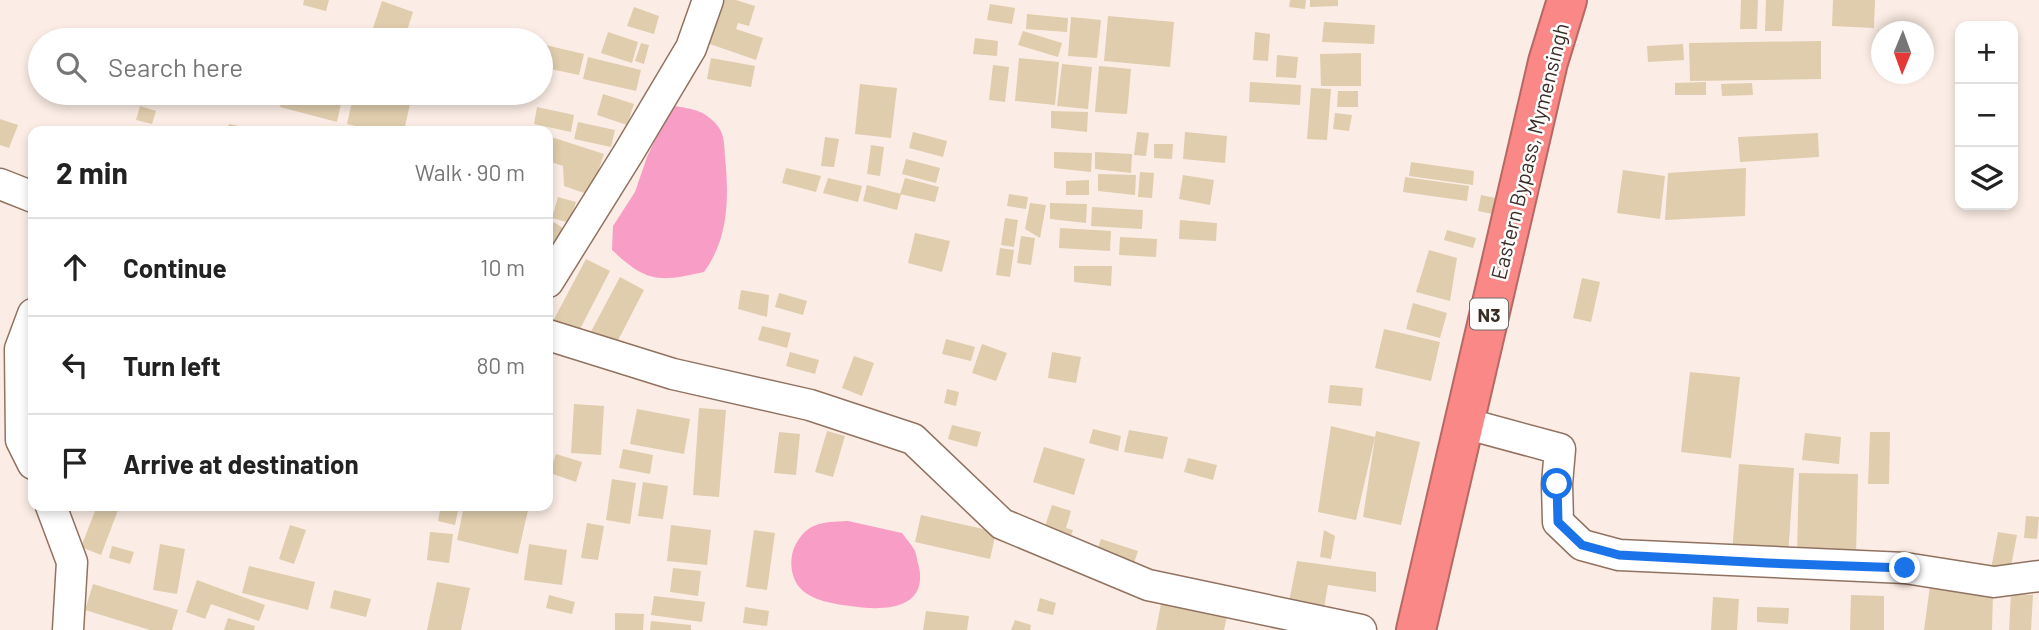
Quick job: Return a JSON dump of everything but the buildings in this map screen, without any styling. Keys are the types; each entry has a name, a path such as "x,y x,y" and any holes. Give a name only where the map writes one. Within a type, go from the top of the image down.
{"highway":[{"name":"Eastern Bypass, Mymensingh","path":"1416,630 1548,62 1567,0"}],"street":[{"path":"553,274 691,48 708,0"},
{"path":"0,184 28,195"},
{"path":"28,327 20,349 20,440 28,455"},
{"path":"553,337 673,374 810,405 913,439 1002,524 1148,585 1361,630"},
{"path":"1464,423 1560,449 1558,522 1582,545 1619,555 1905,568 1994,582 2039,576"},
{"path":"53,511 72,562 68,630"}],"shaded area":[{"path":"674,106 703,113 720,129 724,144 727,202 723,231 704,272 664,278 635,269 612,250 613,226 635,192 647,157"},
{"path":"848,521 902,533 915,551 919,567 920,582 909,600 900,605 862,608 824,601 800,588 791,564 792,553 799,539 816,525"}],"route":[{"path":"1557,484 1558,522 1582,545 1619,555 1905,568"}]}
